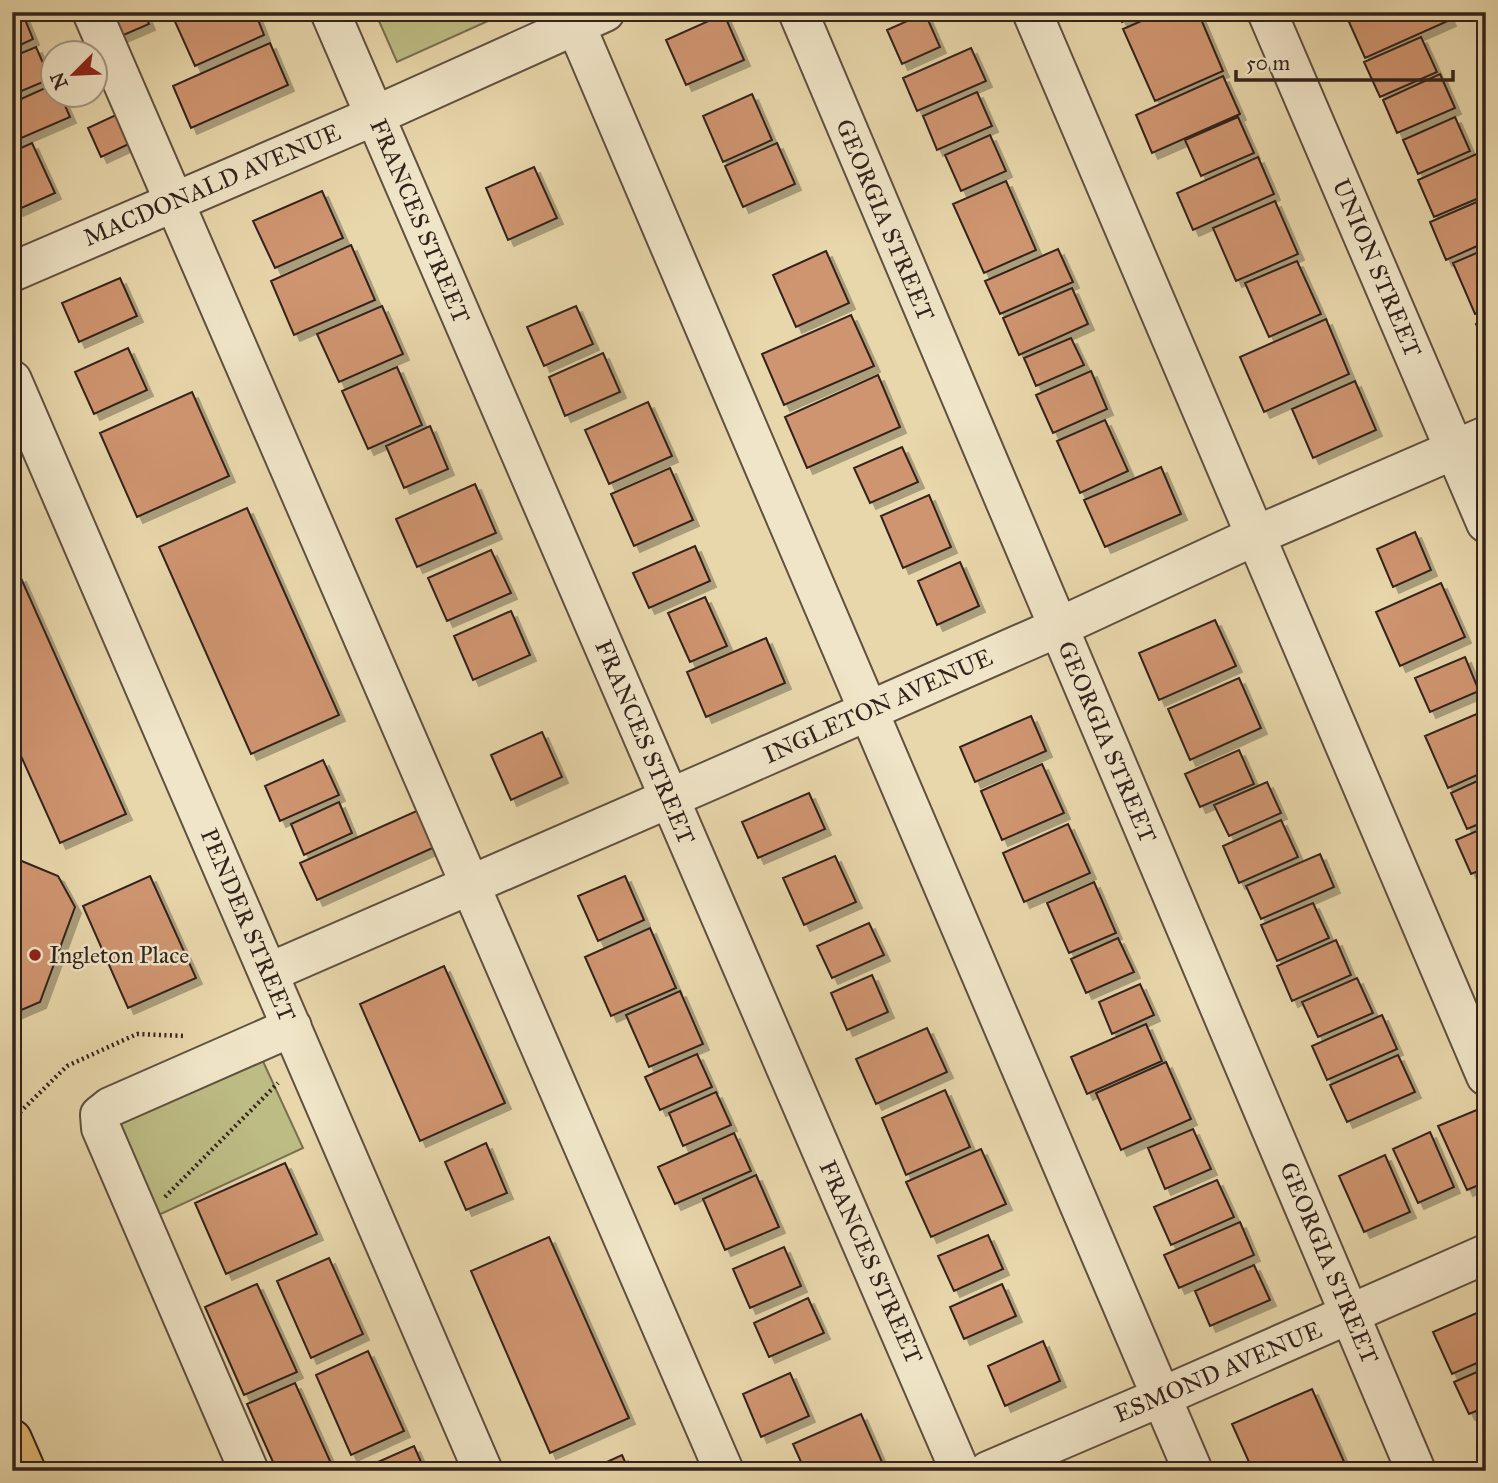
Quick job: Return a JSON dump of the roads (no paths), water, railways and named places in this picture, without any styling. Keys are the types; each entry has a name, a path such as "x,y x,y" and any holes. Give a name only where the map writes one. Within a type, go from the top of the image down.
{"main road":[{"path":"12,1439 26,1471"}],"street":[{"path":"92,12 724,1471"},
{"name":"FRANCES STREET","path":"330,12 960,1471"},
{"name":"GEORGIA STREET","path":"798,12 1416,1471"},
{"path":"1032,12 1486,1076"},
{"name":"UNION STREET","path":"1268,12 1470,443 1486,523"},
{"path":"583,16 868,709 1193,1471"},
{"name":"MACDONALD AVENUE","path":"12,272 374,116 583,16"},
{"name":"PENDER STREET","path":"12,380 483,1471"},
{"name":"INGLETON AVENUE","path":"268,973 1059,627 1256,535 1470,443"},
{"path":"249,1471 101,1128 100,1115 110,1107 292,1027"},
{"name":"ESMOND AVENUE","path":"988,1471 1486,1254"}],"place":[{"name":"Ingleton Place","path":"35,955"}]}
